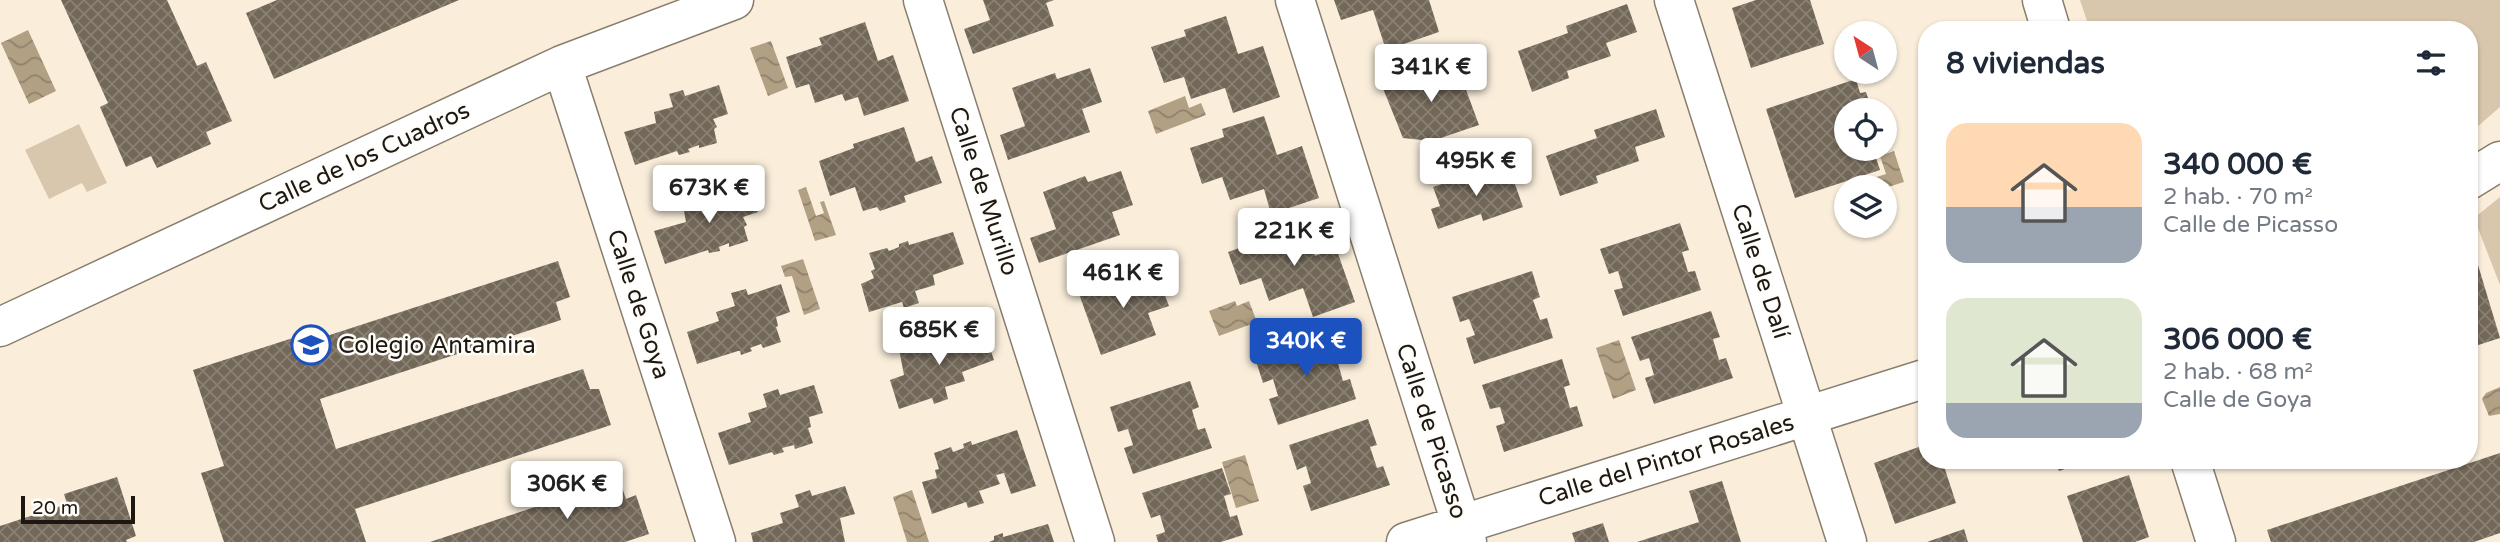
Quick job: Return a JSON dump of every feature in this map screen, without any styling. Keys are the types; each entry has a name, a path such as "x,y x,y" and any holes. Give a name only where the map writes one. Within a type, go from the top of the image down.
{"street":[{"name":"Calle de los Cuadros","path":"0,327 562,65 734,0"},
{"name":"Calle de Murillo","path":"923,0 1095,542"},
{"name":"Calle de Picasso","path":"1295,0 1464,533"},
{"name":"Calle de Dalí","path":"1674,0 1847,542"},
{"path":"2042,0 2049,21"},
{"name":"Calle de Goya","path":"562,65 716,542"},
{"path":"2478,174 2500,160"},
{"name":"Calle del Pintor Rosales","path":"1406,542 1464,533 1808,415 1918,381"},
{"path":"2193,469 2216,542"}],"shaded area":[{"path":"2080,0 2500,0 2500,107 2478,126 2478,21 2087,21"},
{"path":"79,124 107,183 87,192 82,183 49,199 25,150"},
{"path":"2500,197 2500,285 2478,228 2478,215"}],"water":[{"path":"28,30 56,91 29,104 1,43"},
{"path":"771,41 788,88 768,96 750,48"},
{"path":"1185,96 1189,108 1201,103 1206,115 1156,134 1148,111"},
{"path":"1897,160 1904,182 1897,184 1897,175 1883,175 1886,174 1882,161"},
{"path":"806,187 816,216 824,213 820,202 824,201 836,235 815,241 798,190"},
{"path":"803,259 820,309 804,315 792,276 785,277 781,266"},
{"path":"1235,301 1237,306 1249,301 1257,322 1219,336 1209,311"},
{"path":"1619,340 1636,390 1613,399 1596,348"},
{"path":"2500,387 2500,414 2489,416 2482,399 2486,393"},
{"path":"1245,455 1259,501 1236,508 1222,462"},
{"path":"912,490 929,542 907,542 893,497"}],"building":[{"path":"61,0 167,0 197,66 206,62 232,121 206,132 211,144 157,168 151,156 126,167 100,107 108,103"},
{"path":"277,0 459,0 274,79 246,13"},
{"path":"983,0 1054,0 1046,3 1054,26 973,54 964,29 990,20"},
{"path":"1334,0 1429,0 1439,32 1386,50 1373,10 1341,20"},
{"path":"1756,0 1810,0 1824,44 1751,68 1732,8"},
{"path":"1627,4 1637,32 1606,43 1611,56 1567,71 1569,78 1532,92 1518,51 1568,33 1566,26"},
{"path":"1226,16 1238,54 1263,46 1280,97 1233,113 1225,88 1191,99 1184,77 1164,83 1151,47 1186,36 1184,30"},
{"path":"865,22 878,61 893,55 909,101 864,116 858,97 845,101 842,94 815,103 809,84 796,88 786,57 822,45 819,38"},
{"path":"1455,60 1479,125 1432,141 1403,138 1382,86"},
{"path":"1090,68 1102,102 1082,109 1090,132 1008,160 1000,135 1025,126 1012,88 1055,73 1057,79"},
{"path":"1841,84 1857,84 1860,93 1866,92 1868,98 1834,98 1834,161 1877,161 1880,170 1865,175 1834,175 1834,185 1795,198 1766,109"},
{"path":"719,85 728,114 713,119 717,127 714,129 717,143 699,148 699,145 688,149 690,152 679,155 677,151 635,165 624,132 656,123 654,112 673,107 669,94 683,90 685,96"},
{"path":"1656,109 1665,137 1635,147 1639,161 1596,176 1598,183 1560,196 1546,156 1597,138 1594,130"},
{"path":"1264,116 1277,155 1302,146 1319,198 1271,214 1264,189 1230,200 1222,177 1202,184 1190,148 1224,137 1222,129"},
{"path":"904,127 916,162 932,156 942,183 904,196 906,202 880,211 877,207 863,211 855,187 830,196 819,161 854,148 853,144"},
{"path":"1509,167 1523,207 1483,221 1481,214 1438,229 1431,209 1440,206 1433,187 1463,177 1465,183"},
{"path":"1121,171 1133,205 1112,212 1120,235 1039,263 1030,238 1056,229 1043,192 1085,176 1088,182"},
{"path":"749,184 758,212 743,217 747,225 744,227 748,241 729,247 729,243 719,247 720,251 709,253 708,250 665,264 654,231 686,222 684,211 703,205 698,192 713,188 716,195"},
{"path":"1302,218 1315,256 1336,248 1355,302 1313,317 1303,288 1269,301 1261,278 1240,285 1228,252 1261,240 1259,233"},
{"path":"1680,223 1689,250 1682,252 1688,272 1695,271 1701,290 1623,316 1614,290 1623,288 1618,271 1609,274 1600,249"},
{"path":"953,232 964,264 933,275 935,285 915,291 919,303 904,308 902,302 869,312 861,284 874,278 871,271 875,269 869,253 887,248 889,251 908,241 909,245"},
{"path":"558,261 570,297 556,302 561,320 320,399 336,449 583,369 590,389 599,389 611,425 355,509 366,542 224,542 201,473 224,466 193,370 299,336 302,344"},
{"path":"2478,265 2500,338 2478,345"},
{"path":"1156,271 1169,306 1148,313 1156,335 1101,355 1078,291 1120,276 1123,283"},
{"path":"1532,271 1540,297 1533,300 1540,320 1547,318 1553,338 1474,364 1466,338 1475,335 1469,319 1460,322 1452,297"},
{"path":"781,284 790,312 776,317 781,342 763,348 761,344 741,355 738,351 697,364 687,332 719,321 716,312 735,306 731,293 746,289 748,295"},
{"path":"1711,311 1720,337 1713,339 1719,360 1726,358 1733,378 1654,404 1645,378 1654,375 1649,358 1640,361 1631,337"},
{"path":"983,328 994,360 962,372 965,381 945,387 948,399 934,404 932,398 899,409 890,380 904,375 899,349 917,344 919,348 938,337 938,341"},
{"path":"1335,332 1344,358 1337,360 1343,381 1350,379 1356,399 1278,425 1269,399 1278,396 1273,379 1263,383 1255,358"},
{"path":"1562,359 1570,385 1564,387 1570,408 1577,406 1583,426 1504,452 1496,426 1505,423 1500,407 1490,409 1482,385"},
{"path":"1190,381 1199,407 1192,410 1198,430 1205,428 1212,448 1133,474 1124,448 1133,445 1128,429 1118,432 1110,407"},
{"path":"814,385 823,413 809,417 811,427 808,428 813,443 795,449 794,445 782,448 784,452 774,455 772,452 729,465 718,433 751,422 748,413 767,407 763,394 778,389 780,395"},
{"path":"1368,419 1377,445 1370,447 1377,468 1383,466 1390,485 1311,511 1303,486 1311,483 1306,466 1297,470 1289,445"},
{"path":"1017,430 1036,486 1011,494 1004,473 996,475 1000,484 979,491 984,503 968,508 966,502 932,514 922,482 937,478 935,470 939,469 934,453 951,447 953,452 964,448 963,444 971,441 972,445"},
{"path":"1918,447 1918,469 1945,469 1956,503 1895,524 1874,463"},
{"path":"2500,453 2500,533 2474,542 2271,542 2267,530 2452,469 2478,469 2478,460"},
{"path":"1222,468 1231,494 1224,496 1230,517 1237,515 1243,535 1221,542 1158,542 1156,535 1165,532 1160,515 1151,518 1142,493"},
{"path":"2129,475 2149,537 2135,542 2083,542 2067,496"},
{"path":"117,477 136,536 126,540 127,542 0,542 0,526 67,504 64,494"},
{"path":"619,479 626,499 636,495 649,534 625,542 430,542"},
{"path":"1722,481 1741,542 1637,542 1699,522 1689,491"},
{"path":"845,486 855,514 840,518 845,542 753,542 751,533 783,523 780,513 799,507 795,495 810,490 812,496"},
{"path":"1603,523 1609,542 1575,542 1572,533"},
{"path":"1048,524 1054,542 989,542 994,540 994,536 1003,533 1003,537"},
{"path":"1964,529 1968,542 1927,542"}],"place":[{"name":"Colegio Antamira","path":"311,345"}]}
